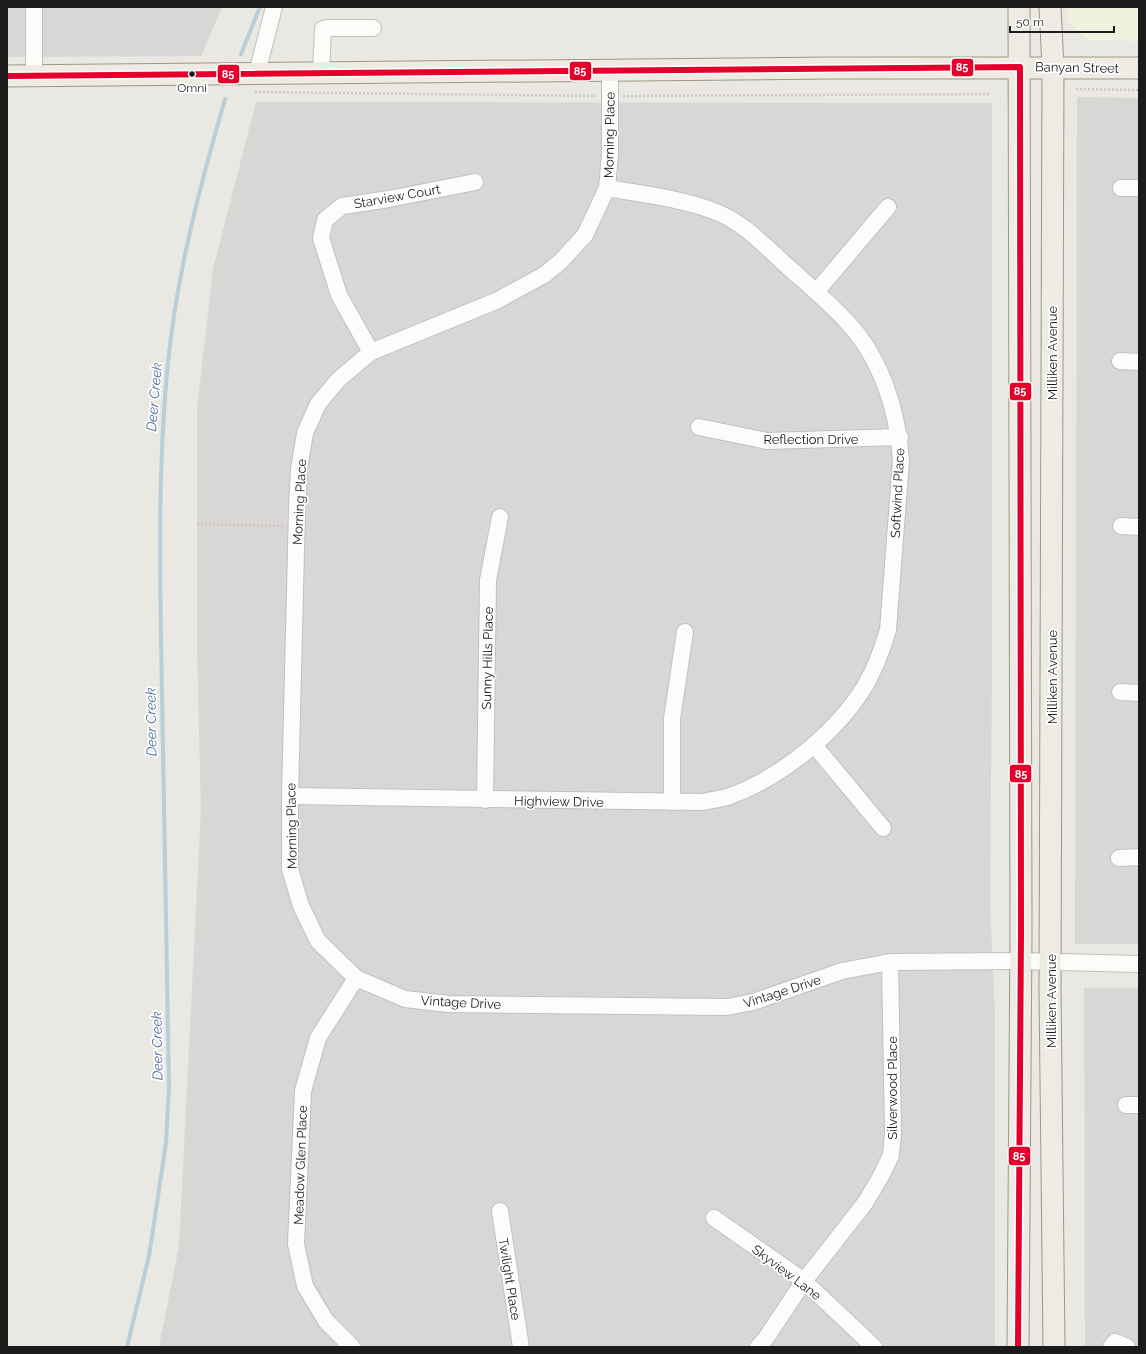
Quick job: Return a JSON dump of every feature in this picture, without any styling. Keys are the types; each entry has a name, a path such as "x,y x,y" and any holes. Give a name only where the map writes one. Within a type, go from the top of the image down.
{"main road":[{"path":"1018,1347 1020,961 1019,7"},
{"name":"Milliken Avenue","path":"1050,7 1053,67 1050,962 1054,1347"},
{"name":"Banyan Street","path":"7,76 1020,67 1139,68"}],"street":[{"path":"34,7 34,75"},
{"path":"257,73 274,7"},
{"path":"321,73 323,29 373,28"},
{"name":"Morning Place","path":"356,978 318,941 302,906 290,869 290,796 297,526 299,470 305,433 318,404 338,380 371,352 496,301 544,275 560,262 585,235 607,188 610,154 610,70"},
{"name":"Starview Court","path":"371,352 339,295 321,238 325,220 342,206 389,199 475,182"},
{"name":"Softwind Place","path":"607,188 673,200 712,210 738,223 760,241 849,323 874,358 889,392 900,437 901,461 888,630 880,656 865,686 842,719 814,745"},
{"path":"1121,188 1139,188"},
{"path":"816,292 888,207"},
{"path":"1120,361 1139,362"},
{"name":"Reflection Drive","path":"699,427 767,441 900,437"},
{"name":"Sunny Hills Place","path":"485,800 488,580 500,517"},
{"path":"1121,526 1139,527"},
{"path":"672,802 672,719 685,632"},
{"path":"1120,692 1139,693"},
{"path":"814,745 883,828"},
{"name":"Highview Drive","path":"290,796 703,802 729,796 779,771 814,745"},
{"path":"1119,858 1139,858"},
{"name":"Vintage Drive","path":"356,978 405,999 448,1004 726,1007 753,1002 842,971 890,962 1020,961 1139,964"},
{"name":"Silverwood Place","path":"758,1347 766,1338 804,1281 865,1203 882,1176 891,1155 893,1133 890,962"},
{"name":"Meadow Glen Place","path":"352,1347 326,1321 305,1286 296,1244 303,1091 318,1038 356,978"},
{"name":"Twilight Place","path":"500,1211 521,1347"},
{"name":"Skyview Lane","path":"714,1218 804,1281 874,1347"}],"path":[{"path":"1076,89 1139,90"},
{"path":"197,524 297,526"}],"shaded area":[{"path":"7,7 222,7 201,56 7,57"},
{"path":"1068,7 1139,7 1139,41 1088,40 1068,22"},
{"path":"1077,97 1139,98 1139,944 1075,944"},
{"path":"256,102 992,103 992,663 990,907 995,1014 995,1347 159,1347 179,1246 201,810 197,648 197,409 213,269"},
{"path":"1084,988 1139,988 1139,1347 1085,1347"}],"waterway":[{"name":"Deer Creek","path":"241,54 260,7"},
{"name":"Deer Creek","path":"127,1347 149,1256 166,1143 169,1088 160,569 162,445 168,363 183,262 198,197 225,99"}],"transit line":[{"name":"85","path":"7,76 1020,67 1021,933 1018,1347"}],"place":[{"name":"Omni","path":"192,74"}]}
